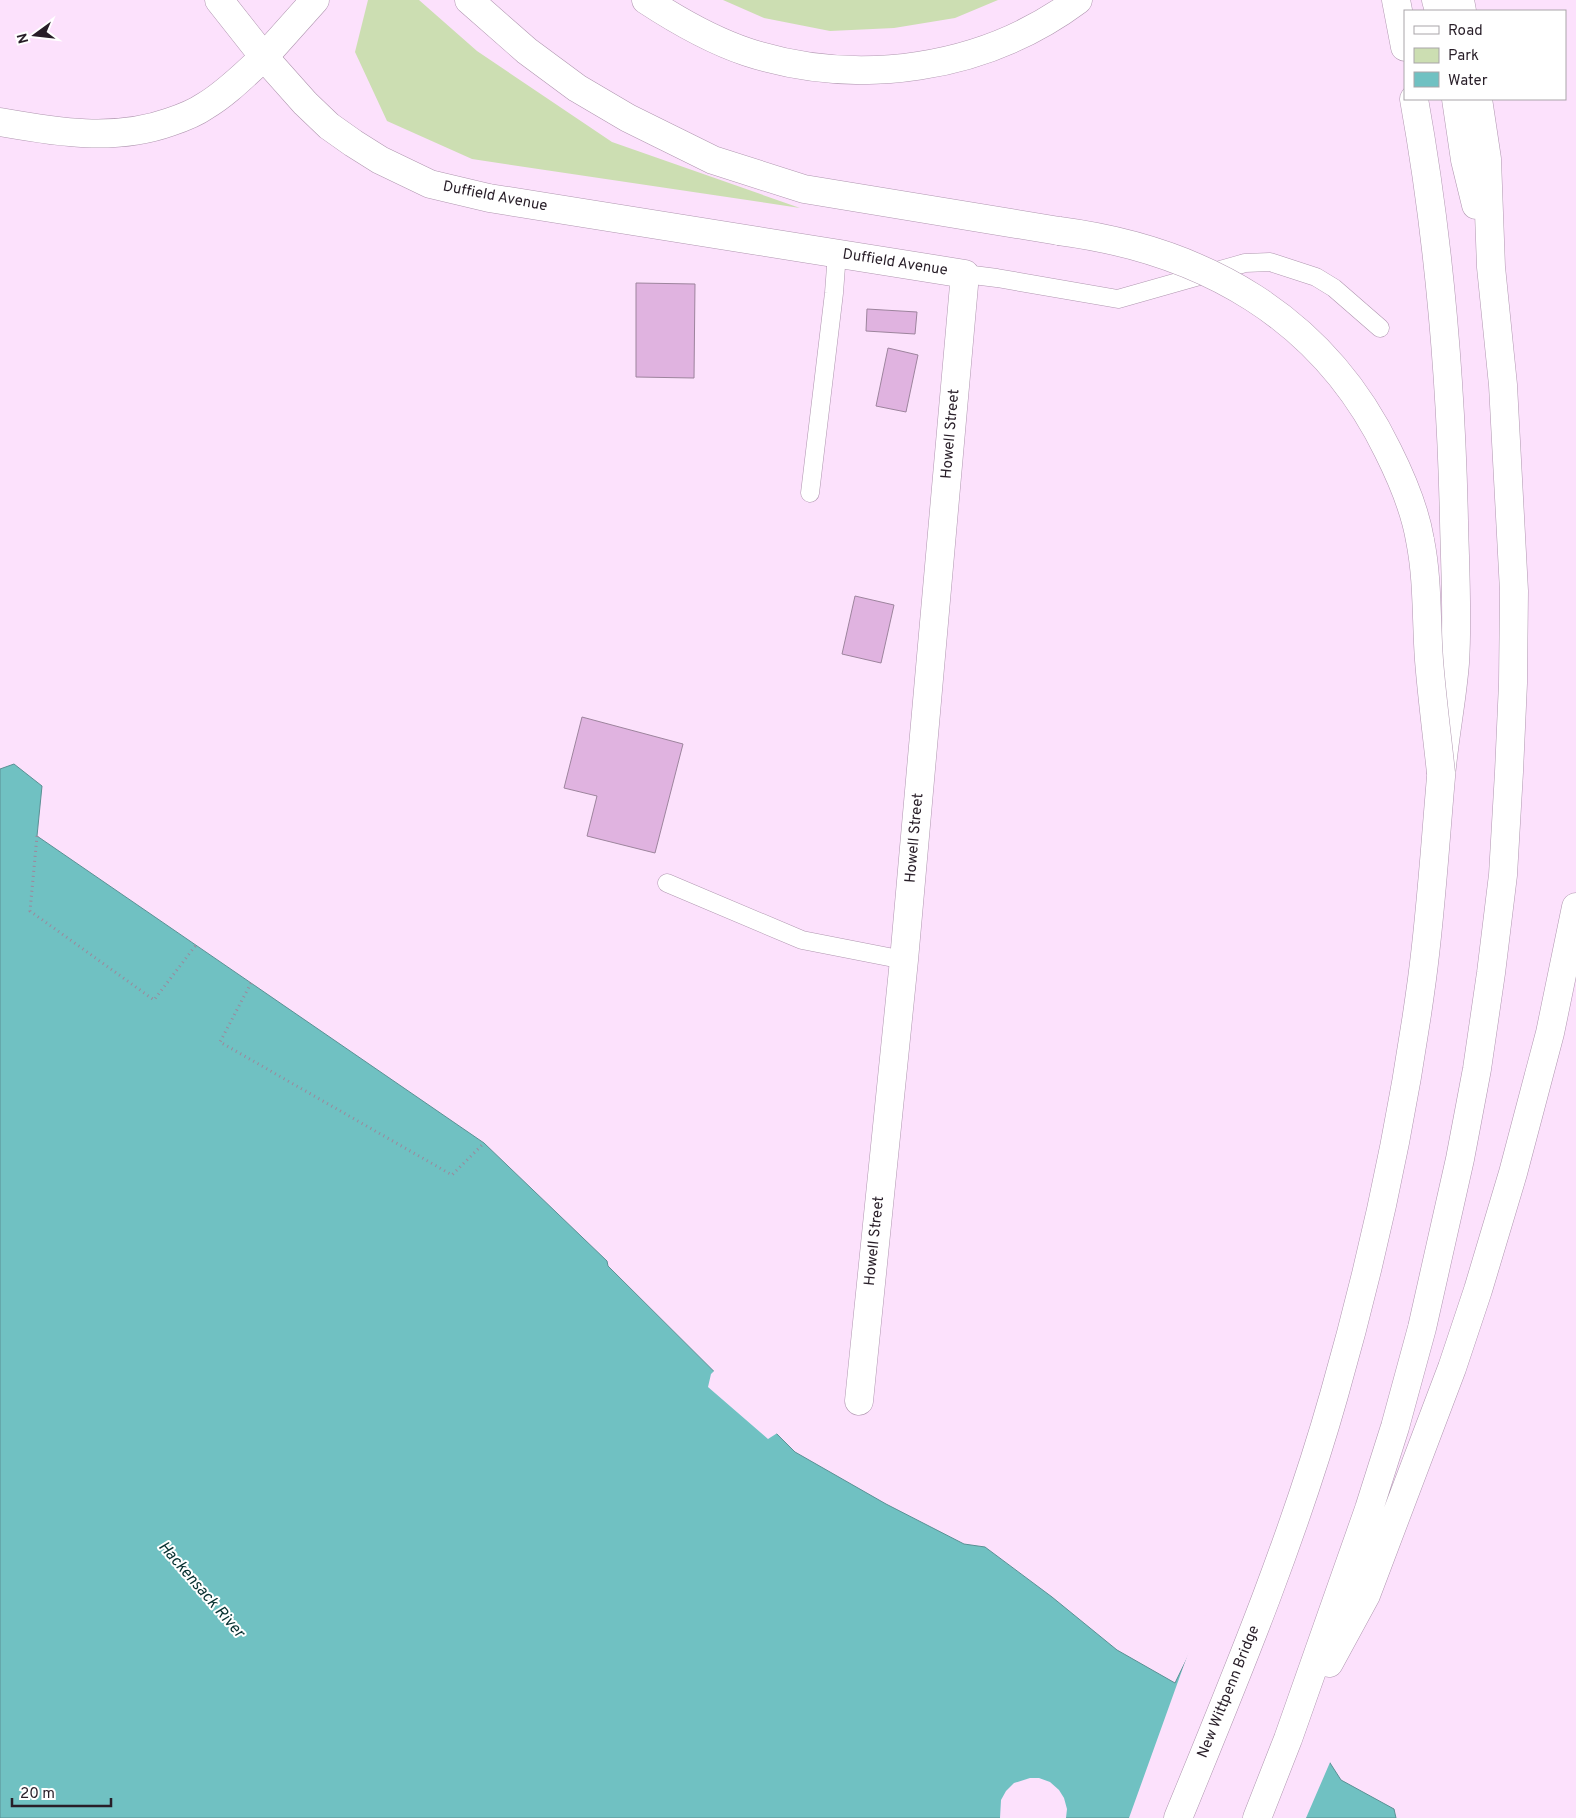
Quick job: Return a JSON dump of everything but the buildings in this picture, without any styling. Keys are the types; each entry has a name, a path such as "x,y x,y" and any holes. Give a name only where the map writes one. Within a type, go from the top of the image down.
{"main road":[{"name":"Duffield Avenue","path":"220,0 264,57 329,126 380,160 430,184 489,198 965,274"},
{"path":"0,122 80,134 132,132 156,127 182,118 204,107 226,91 264,57 316,0"},
{"path":"469,0 527,51 577,88 628,118 713,160 804,189 1107,238 1152,250 1196,267 1237,288 1271,310 1309,340 1333,366 1362,404 1374,424 1397,469 1420,538 1425,568 1429,659 1441,773"},
{"path":"646,0 691,28 746,52 812,67 872,71 927,64 1006,42 1058,15 1078,0"},
{"path":"1396,0 1404,42"},
{"path":"1414,100 1425,165 1440,288 1452,465 1455,661 1441,773"},
{"path":"1456,100 1465,160 1491,267"},
{"path":"1256,1818 1288,1739 1369,1509 1395,1427 1442,1241 1460,1159 1477,1069 1491,973 1503,875 1513,683 1514,590 1502,385 1491,267 1486,158 1478,100"},
{"name":"Howell Street","path":"858,1401 904,960 965,274"},
{"name":"New Wittpenn Bridge","path":"1178,1818 1236,1677 1305,1488 1334,1394 1368,1268 1382,1206 1403,1093 1422,976 1436,857 1441,773"},
{"path":"1288,1739 1366,1595 1455,1360 1498,1228 1516,1164 1550,1033 1576,907"}],"lane":[{"path":"810,493 837,254"},
{"path":"965,274 1118,299 1245,263 1270,262 1316,277 1328,284 1380,328"},
{"path":"667,883 802,940 904,960"}],"path":[{"path":"37,836 30,911 154,1000 196,945"},
{"path":"251,983 220,1042 452,1175 484,1144"}],"green space":[{"path":"368,0 419,0 477,51 612,142 800,208 472,159 387,121 355,52"},
{"path":"723,0 998,0 955,18 894,28 830,31 764,18"}],"water":[{"name":"Hackensack River","path":"14,764 42,786 37,836 484,1143 607,1261 608,1266 795,1452 886,1504 964,1544 985,1547 1052,1597 1117,1650 1175,1683 1214,1603 1314,1738 1341,1780 1394,1809 1396,1818 0,1818 0,769"}],"pier":[{"path":"716,1369 779,1432 768,1439 708,1387 711,1374"},
{"path":"1215,1601 1316,1736 1331,1760 1306,1818 1129,1818 1194,1637 1212,1602"},
{"path":"1030,1778 1039,1778 1050,1782 1059,1790 1064,1798 1067,1809 1066,1818 1000,1818 1001,1800 1006,1791 1014,1783"}]}
